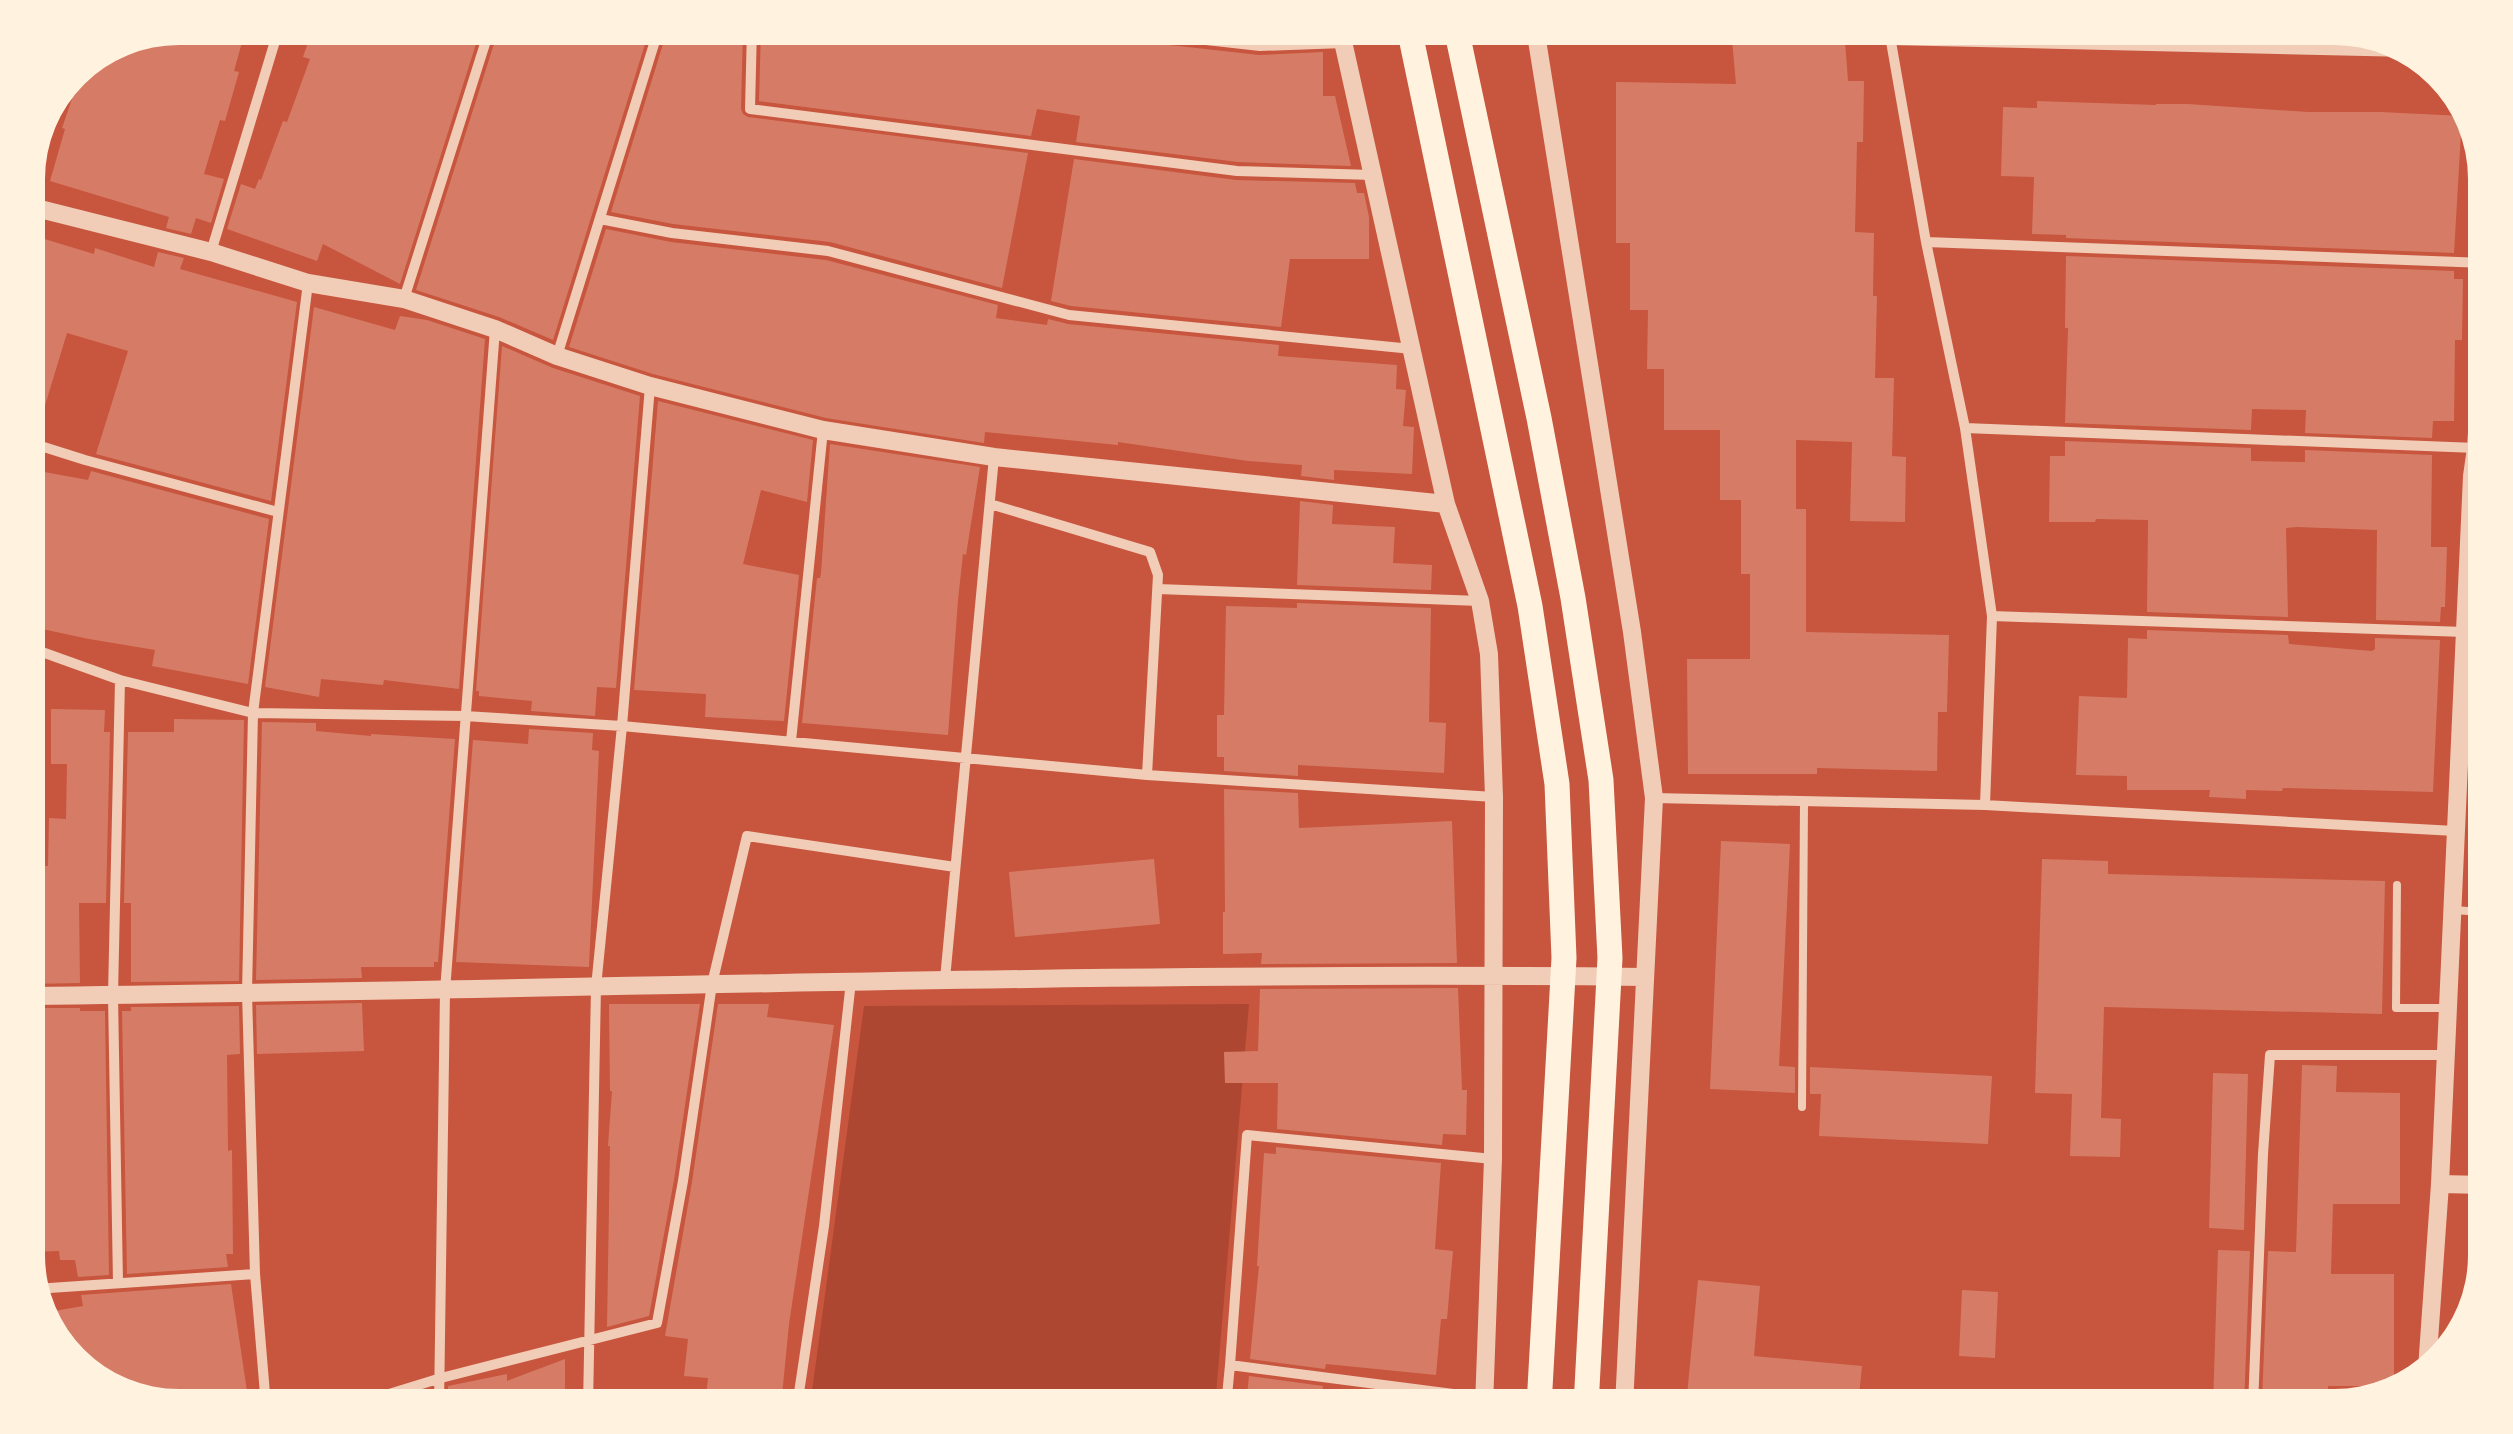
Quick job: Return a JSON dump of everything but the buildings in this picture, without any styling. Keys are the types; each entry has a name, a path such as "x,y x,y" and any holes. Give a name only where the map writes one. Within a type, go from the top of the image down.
{"main road":[{"path":"1413,45 1530,606 1558,784 1564,958 1541,1389"},
{"path":"1460,45 1543,436 1601,780 1610,958 1587,1389"}],"street":[{"path":"211,252 274,45"},
{"path":"404,300 485,45"},
{"path":"557,356 653,45"},
{"path":"752,45 750,109 1237,171 1374,175"},
{"path":"1344,45 1446,504 1480,601 1489,654 1494,796 1492,1159 1484,1389"},
{"path":"1538,45 1629,613 1654,798 1625,1389"},
{"path":"1891,45 1964,428 1992,616 1985,806"},
{"path":"2312,45 2352,46"},
{"path":"45,210 211,252 308,283 404,300 650,386 822,430 994,456 1446,504"},
{"path":"600,219 672,233 828,251 1069,315 1412,350"},
{"path":"1926,242 2468,263"},
{"path":"265,1389 255,1274 246,994 253,713 308,283"},
{"path":"440,1389 445,990 495,329"},
{"path":"588,1389 596,987 650,386"},
{"path":"1964,428 2468,448"},
{"path":"791,741 822,430"},
{"path":"45,447 278,512"},
{"path":"945,980 994,456"},
{"path":"990,504 1150,552 1158,589 1146,775"},
{"path":"1158,589 1480,601"},
{"path":"1992,616 2464,632"},
{"path":"2428,1351 2440,1184 2464,632 2468,618"},
{"path":"45,653 120,680 253,713 466,716 622,726 1146,775 1494,796"},
{"path":"118,1283 114,995 120,680"},
{"path":"1654,798 1985,806 2455,831"},
{"path":"405,1389 657,1323 712,984 747,836 954,867"},
{"path":"45,996 851,981 1643,976"},
{"path":"799,1389 824,1226 851,981"},
{"path":"2254,1389 2270,1054 2445,1054"},
{"path":"1228,1389 1247,1135 1492,1159"},
{"path":"2440,1184 2468,1185"},
{"path":"50,1288 255,1274"},
{"path":"1230,1365 1395,1389"}],"lane":[{"path":"1802,1107 1804,801"},
{"path":"2398,885 2396,1008 2448,1008"},
{"path":"2452,910 2468,911"}],"shaded area":[{"path":"1249,1004 1216,1389 812,1389 864,1006"}]}
